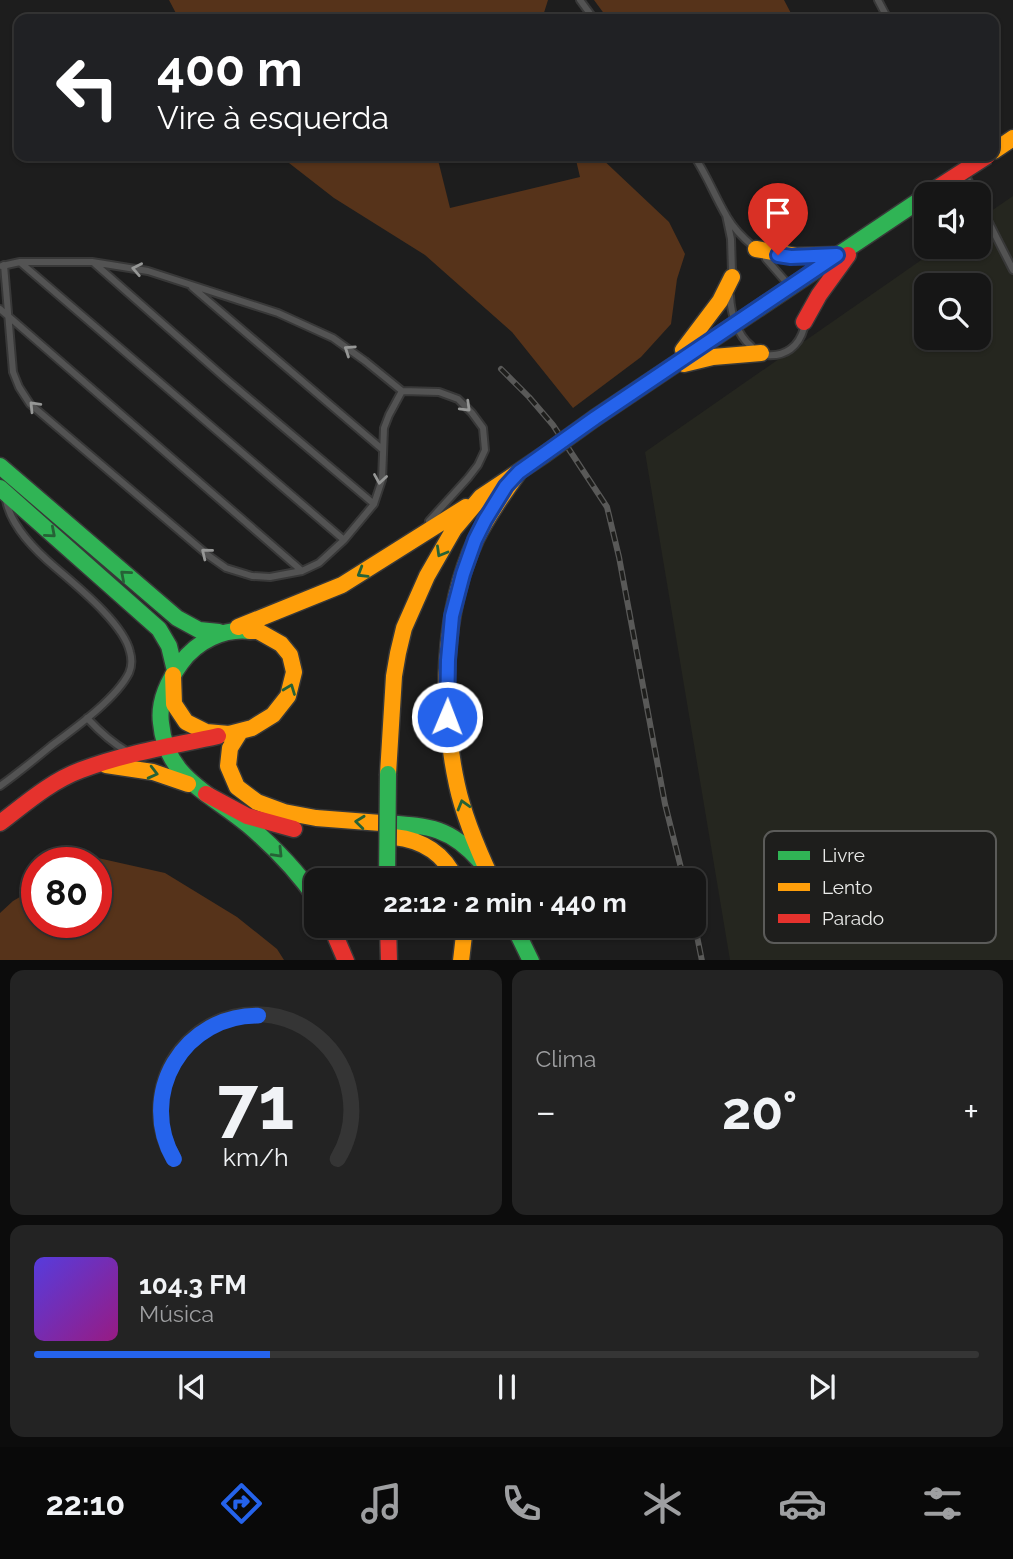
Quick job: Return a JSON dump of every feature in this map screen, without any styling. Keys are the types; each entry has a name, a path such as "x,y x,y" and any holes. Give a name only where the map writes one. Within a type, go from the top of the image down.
{"main road":[{"path":"947,182 978,161"},
{"path":"304,883 257,832 181,774 170,760 159,718 160,708 166,687 187,654 228,630 342,585 481,498 736,323 793,291 837,255 914,203"},
{"path":"803,315 857,241"},
{"path":"755,248 791,257 837,255"},
{"path":"670,367 720,301 732,277"},
{"path":"670,367 713,357 761,353"},
{"path":"0,823 57,782 96,764 240,732 259,725 279,708 291,690 294,679 290,655 278,641 252,630 207,632 194,629 160,606 46,506 5,465"},
{"path":"487,868 468,825 455,776 447,717 448,660 452,616 475,540 500,496 519,472"},
{"path":"2,489 159,629 169,646 174,673 172,698 180,715 202,732 222,735"},
{"path":"387,868 388,774 394,676 404,628 427,576 454,529 481,498"},
{"path":"240,732 229,751 228,769 234,782 255,801 309,816 432,828 460,841 484,868"},
{"path":"96,764 153,772 188,784 247,816 290,829 417,840 442,856 450,868"},
{"path":"336,938 344,960"},
{"path":"388,938 389,960"},
{"path":"461,960 464,938"},
{"path":"520,938 531,960"}],"lane":[{"path":"698,161 726,215 742,237 793,291"},
{"path":"961,165 969,182"},
{"path":"726,215 731,239 730,302 739,333 761,353 780,355 789,351 802,336 803,315"},
{"path":"991,227 1013,270"},
{"path":"20,262 344,540"},
{"path":"402,391 384,428 382,480 374,504 344,540 319,563 302,571 270,577 252,576 226,568 30,404 13,372 2,266 20,262 92,262 148,271 278,313 332,338 402,391 439,392 458,399 483,428 485,450 478,465 414,540"},
{"path":"92,262 374,504"},
{"path":"190,284 382,449"},
{"path":"0,309 302,571"},
{"path":"0,786 102,705 128,674 132,663 130,650 118,628 23,535 8,508 2,489"},
{"path":"87,718 113,744 132,755"}],"shaded area":[{"path":"169,0 548,0 544,14 176,14"},
{"path":"594,0 784,0 791,14 604,14"},
{"path":"286,161 438,161 450,208 580,177 576,161 604,161 669,222 685,254 677,279 671,324 641,357 573,408 512,332 425,255 334,198"},
{"path":"1013,196 1013,960 730,960 645,452 923,259 991,259 991,211"},
{"path":"112,861 165,873 237,917 277,949 284,960 0,960 0,913 21,896 21,938 112,938"}],"railway":[{"path":"501,369 553,425 607,507 619,557 665,804 681,868"},
{"path":"697,938 702,960"}],"traffic: fast":[{"path":"595,418 914,204"},
{"path":"545,454 595,418"},
{"path":"0,466 177,618 199,630 219,632"},
{"path":"0,488 159,629 169,646 175,671"},
{"path":"250,631 221,634 203,642 187,655 168,684 163,699 160,715 165,742 171,758 192,783 248,825 304,883"},
{"path":"387,868 388,774"},
{"path":"381,823 424,827 446,834 457,840 480,861"},
{"path":"520,938 531,960"}],"traffic: slow":[{"path":"999,148 1013,138"},
{"path":"756,249 796,256 837,255"},
{"path":"683,350 720,301 732,277"},
{"path":"684,364 713,357 761,353"},
{"path":"388,774 398,653 404,628 427,576 454,529 481,497 545,454"},
{"path":"487,868 467,822 457,785 448,724 447,660 456,597 465,567 476,539 519,472"},
{"path":"238,627 342,585 466,507"},
{"path":"173,675 174,704 186,722 206,732 229,734 252,728 273,715 288,696 294,672 290,655 281,644 258,631 250,631"},
{"path":"240,732 230,748 228,766 237,787 257,802 284,812 316,818 381,823"},
{"path":"106,765 153,772 188,784"},
{"path":"394,837 414,841 431,849 449,868"},
{"path":"461,960 464,938"}],"traffic: jam":[{"path":"947,182 979,161"},
{"path":"804,322 819,295 848,255"},
{"path":"0,823 49,787 81,770 132,754 218,736"},
{"path":"206,794 247,816 294,829"},
{"path":"336,938 346,960"},
{"path":"388,938 389,960"}],"route":[{"path":"447,717 452,616 475,540 506,486 519,472 595,418 837,255 778,255"}]}
